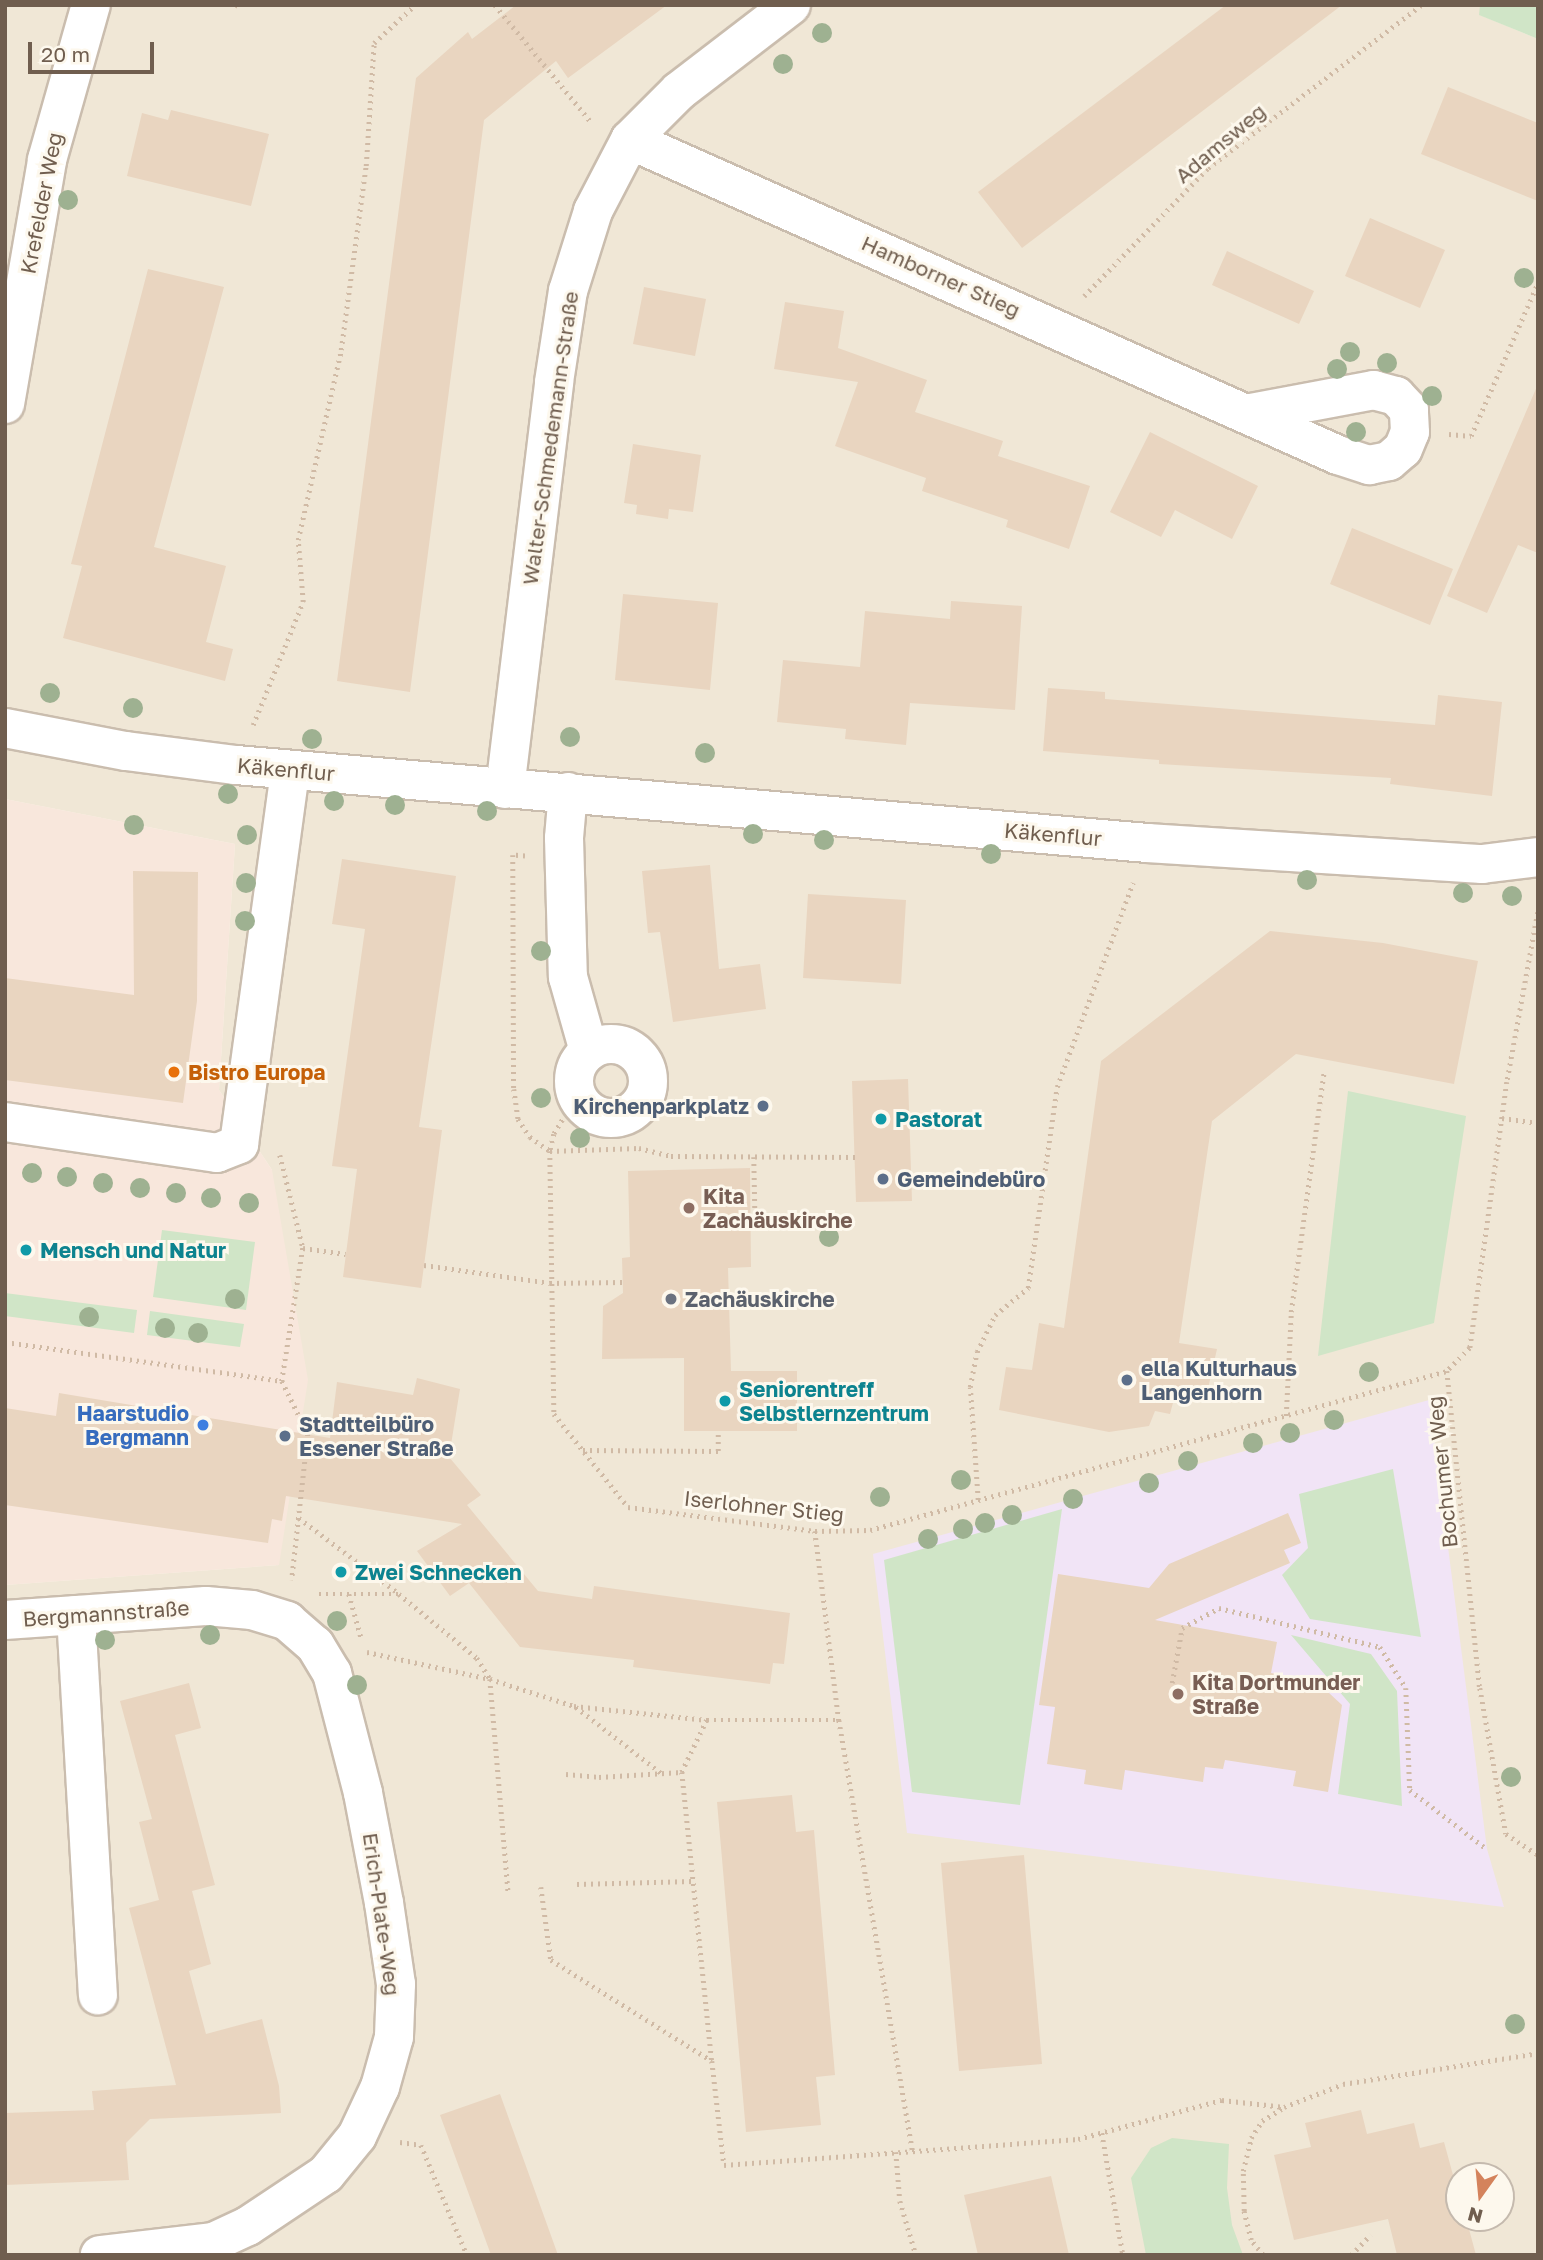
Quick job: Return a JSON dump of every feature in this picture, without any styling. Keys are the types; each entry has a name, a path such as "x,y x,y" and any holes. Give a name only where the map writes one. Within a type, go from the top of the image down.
{"street":[{"name":"Krefelder Weg","path":"5,404 47,160 91,5"},
{"name":"Walter-Schmedemann-Straße","path":"505,789 568,291 593,211 630,140 679,91 791,5"},
{"name":"Hamborner Stieg","path":"630,140 1251,413 1338,455 1369,465 1389,461 1403,449 1410,432"},
{"path":"1251,413 1374,390 1396,396 1409,410 1410,432"},
{"name":"Käkenflur","path":"5,728 126,751 236,765 505,789 568,792 1147,843 1482,864 1538,857"},
{"path":"5,1122 217,1153 239,1144 290,769"},
{"path":"568,792 564,858 568,977 589,1051"},
{"path":"612,1044 635,1052 648,1072 646,1096 629,1114 605,1118 584,1107 577,1096 575,1071 589,1051 612,1044"},
{"name":"Bergmannstraße","path":"5,1620 206,1606"},
{"name":"Erich-Plate-Weg","path":"100,2255 217,2248 315,2182 357,2136 380,2087 394,2037 396,1984 363,1793 332,1673 315,1645 287,1621 252,1611 206,1606"},
{"path":"76,1615 98,1994"}],"path":[{"path":"236,765 303,602 298,540 341,350 366,166 374,43 415,5"},
{"path":"495,5 588,121 630,140"},
{"name":"Adamsweg","path":"1066,331 1088,288 1208,168 1421,5"},
{"path":"1410,432 1471,436 1538,284"},
{"path":"978,1500 970,1387 977,1352 995,1315 1028,1288 1057,1087 1147,843"},
{"path":"564,858 513,856 518,1119 530,1137 550,1151 639,1148 671,1156 855,1157"},
{"name":"Bochumer Weg","path":"1538,912 1502,1118 1470,1348 1447,1371 1480,1688 1506,1834 1538,1855"},
{"path":"1286,1416 1291,1312 1324,1072"},
{"name":"Iserlohner Stieg","path":"577,1096 554,1133 550,1151 554,1414 628,1507 815,1531 870,1530 1447,1371"},
{"path":"1502,1118 1538,1123"},
{"path":"278,1146 303,1248 282,1381 308,1434 290,1595"},
{"path":"754,1157 755,1210"},
{"path":"303,1248 346,1254"},
{"path":"424,1265 550,1283 623,1282"},
{"path":"5,1342 282,1381"},
{"path":"582,1450 718,1451 718,1431"},
{"path":"299,1518 477,1658 490,1679 508,1891"},
{"path":"815,1531 839,1720 913,2151"},
{"path":"314,1594 399,1594"},
{"path":"349,1594 365,1652"},
{"path":"1172,1683 1182,1628 1219,1608 1380,1647 1406,1688 1410,1790 1488,1849"},
{"path":"332,1673 365,1652 490,1679 574,1706 707,1720 839,1720"},
{"path":"574,1706 662,1773"},
{"path":"707,1720 682,1772 724,2165 1079,2139 1222,2100 1284,2106"},
{"path":"566,1773 599,1777 682,1772"},
{"path":"577,1884 694,1881"},
{"path":"541,1887 551,1960 712,2061"},
{"path":"1263,2255 1251,2240 1244,2211 1243,2171 1251,2138 1262,2121 1284,2106 1343,2084 1538,2053"},
{"path":"1102,2133 1123,2255"},
{"path":"357,2136 421,2145 467,2255"},
{"path":"897,2152 900,2201 916,2255"},
{"path":"1351,2255 1370,2235"}],"shaded area":[{"path":"5,5 1480,5 1480,15 1538,39 1538,2255 5,2255 5,1585 279,1565 272,1170 219,1090 235,844 5,799"},
{"path":"5,799 235,844 219,1090 272,1170 308,1380 279,1565 5,1585"},
{"name":"Kita Dortmunder Straße","path":"1429,1400 1487,1849 1504,1907 907,1833 873,1554"}],"green space":[{"path":"1480,5 1538,5 1538,39 1479,15"},
{"path":"1348,1091 1466,1116 1434,1323 1318,1356"},
{"path":"162,1230 255,1242 246,1310 153,1297"},
{"path":"5,1293 137,1310 134,1333 5,1316"},
{"path":"150,1311 244,1324 240,1347 147,1335"},
{"path":"1393,1469 1421,1637 1310,1619 1282,1575 1308,1548 1299,1494"},
{"path":"1062,1509 1020,1805 912,1792 884,1560"},
{"path":"1291,1635 1371,1654 1397,1691 1402,1806 1338,1794 1350,1704"},
{"path":"1172,2138 1229,2144 1227,2188 1232,2225 1243,2255 1146,2255 1131,2178 1151,2148"}],"building":[{"path":"516,5 667,5 568,78 556,61 484,120 410,692 337,681 416,78 468,32 472,39"},
{"path":"1226,5 1342,5 1022,248 978,192"},
{"path":"1448,87 1538,123 1538,201 1421,154"},
{"path":"171,110 269,134 251,206 127,176 142,113 168,120"},
{"path":"1370,218 1445,250 1420,308 1345,276"},
{"path":"1227,251 1314,291 1299,324 1212,285"},
{"path":"148,269 224,287 154,547 226,566 206,642 233,649 225,681 63,638 82,566 71,564"},
{"path":"644,287 706,299 695,356 633,344"},
{"path":"785,302 844,311 838,348 927,380 915,412 1003,441 998,456 1090,486 1069,549 1006,527 1008,520 922,491 926,478 835,446 858,382 774,369"},
{"path":"1538,384 1538,553 1518,545 1487,613 1447,596"},
{"path":"1150,432 1258,486 1232,539 1175,510 1161,537 1110,512"},
{"path":"633,444 701,455 693,512 669,509 668,519 636,514 637,505 624,503"},
{"path":"1352,528 1453,569 1430,625 1330,584"},
{"path":"623,594 718,603 710,690 615,680"},
{"path":"951,601 1022,606 1015,710 910,703 906,745 845,739 846,729 777,722 783,660 860,667 865,611 950,619"},
{"path":"1048,688 1105,692 1105,699 1435,725 1438,695 1502,702 1492,796 1390,784 1391,778 1159,764 1159,760 1043,751"},
{"path":"342,859 456,876 419,1127 442,1130 421,1288 343,1277 357,1169 332,1166 365,929 332,924"},
{"path":"710,865 719,969 760,964 766,1009 673,1022 660,932 648,933 642,871"},
{"path":"133,871 198,872 197,1001 183,1103 5,1080 5,978 134,995"},
{"path":"808,894 906,900 901,984 803,978"},
{"path":"1270,931 1383,943 1478,961 1454,1084 1296,1054 1212,1121 1179,1343 1217,1349 1207,1393 1174,1399 1170,1414 1155,1411 1149,1426 1109,1432 999,1410 1006,1367 1032,1370 1039,1323 1064,1328 1101,1061"},
{"name":"Pastorat","path":"908,1079 912,1201 856,1202 852,1081"},
{"path":"750,1168 751,1267 728,1268 731,1371 797,1371 797,1431 684,1431 684,1358 602,1359 603,1306 623,1293 622,1258 630,1257 628,1171"},
{"path":"417,1378 460,1389 449,1457 481,1495 467,1505 538,1591 592,1599 594,1586 790,1613 784,1664 773,1663 770,1684 633,1667 634,1660 520,1647 469,1583 450,1596 417,1551 462,1524 286,1496 282,1521 272,1519 268,1543 5,1505 5,1408 56,1416 59,1393 330,1438 337,1382 413,1395"},
{"path":"1288,1513 1301,1543 1284,1550 1290,1563 1155,1620 1277,1642 1271,1673 1315,1680 1342,1705 1328,1792 1293,1786 1296,1771 1225,1760 1223,1769 1205,1767 1203,1782 1125,1770 1122,1790 1084,1784 1086,1770 1047,1764 1055,1707 1039,1705 1058,1574 1149,1588 1169,1564"},
{"path":"189,1683 201,1728 175,1735 215,1885 192,1891 211,1964 189,1971 206,2034 262,2019 279,2086 281,2113 150,2119 126,2143 129,2180 5,2185 5,2113 94,2110 92,2091 176,2085 129,1908 159,1900 139,1822 152,1819 120,1701"},
{"path":"792,1795 796,1832 814,1830 835,2075 816,2077 821,2125 746,2132 717,1802"},
{"path":"1024,1855 1042,2064 959,2071 941,1863"},
{"path":"500,2094 558,2255 491,2255 440,2115"},
{"path":"1361,2110 1367,2134 1414,2123 1420,2148 1444,2142 1449,2162 1445,2162 1445,2232 1470,2232 1476,2255 1397,2255 1388,2219 1294,2240 1274,2155 1311,2147 1305,2123"},
{"path":"1051,2176 1069,2255 978,2255 964,2195"}],"place":[{"name":"Bistro Europa","path":"174,1072"},
{"name":"Kirchenparkplatz","path":"763,1106"},
{"name":"Pastorat","path":"881,1119"},
{"name":"Gemeindebüro","path":"883,1179"},
{"name":"Kita Zachäuskirche","path":"689,1208"},
{"name":"Mensch und Natur","path":"26,1250"},
{"name":"Zachäuskirche","path":"671,1299"},
{"name":"ella Kulturhaus Langenhorn","path":"1127,1380"},
{"name":"Seniorentreff Selbstlernzentrum","path":"725,1401"},
{"name":"Haarstudio Bergmann","path":"203,1425"},
{"name":"Stadtteilbüro Essener Straße","path":"285,1436"},
{"name":"Zwei Schnecken","path":"341,1572"},
{"name":"Kita Dortmunder Straße","path":"1178,1694"}]}
